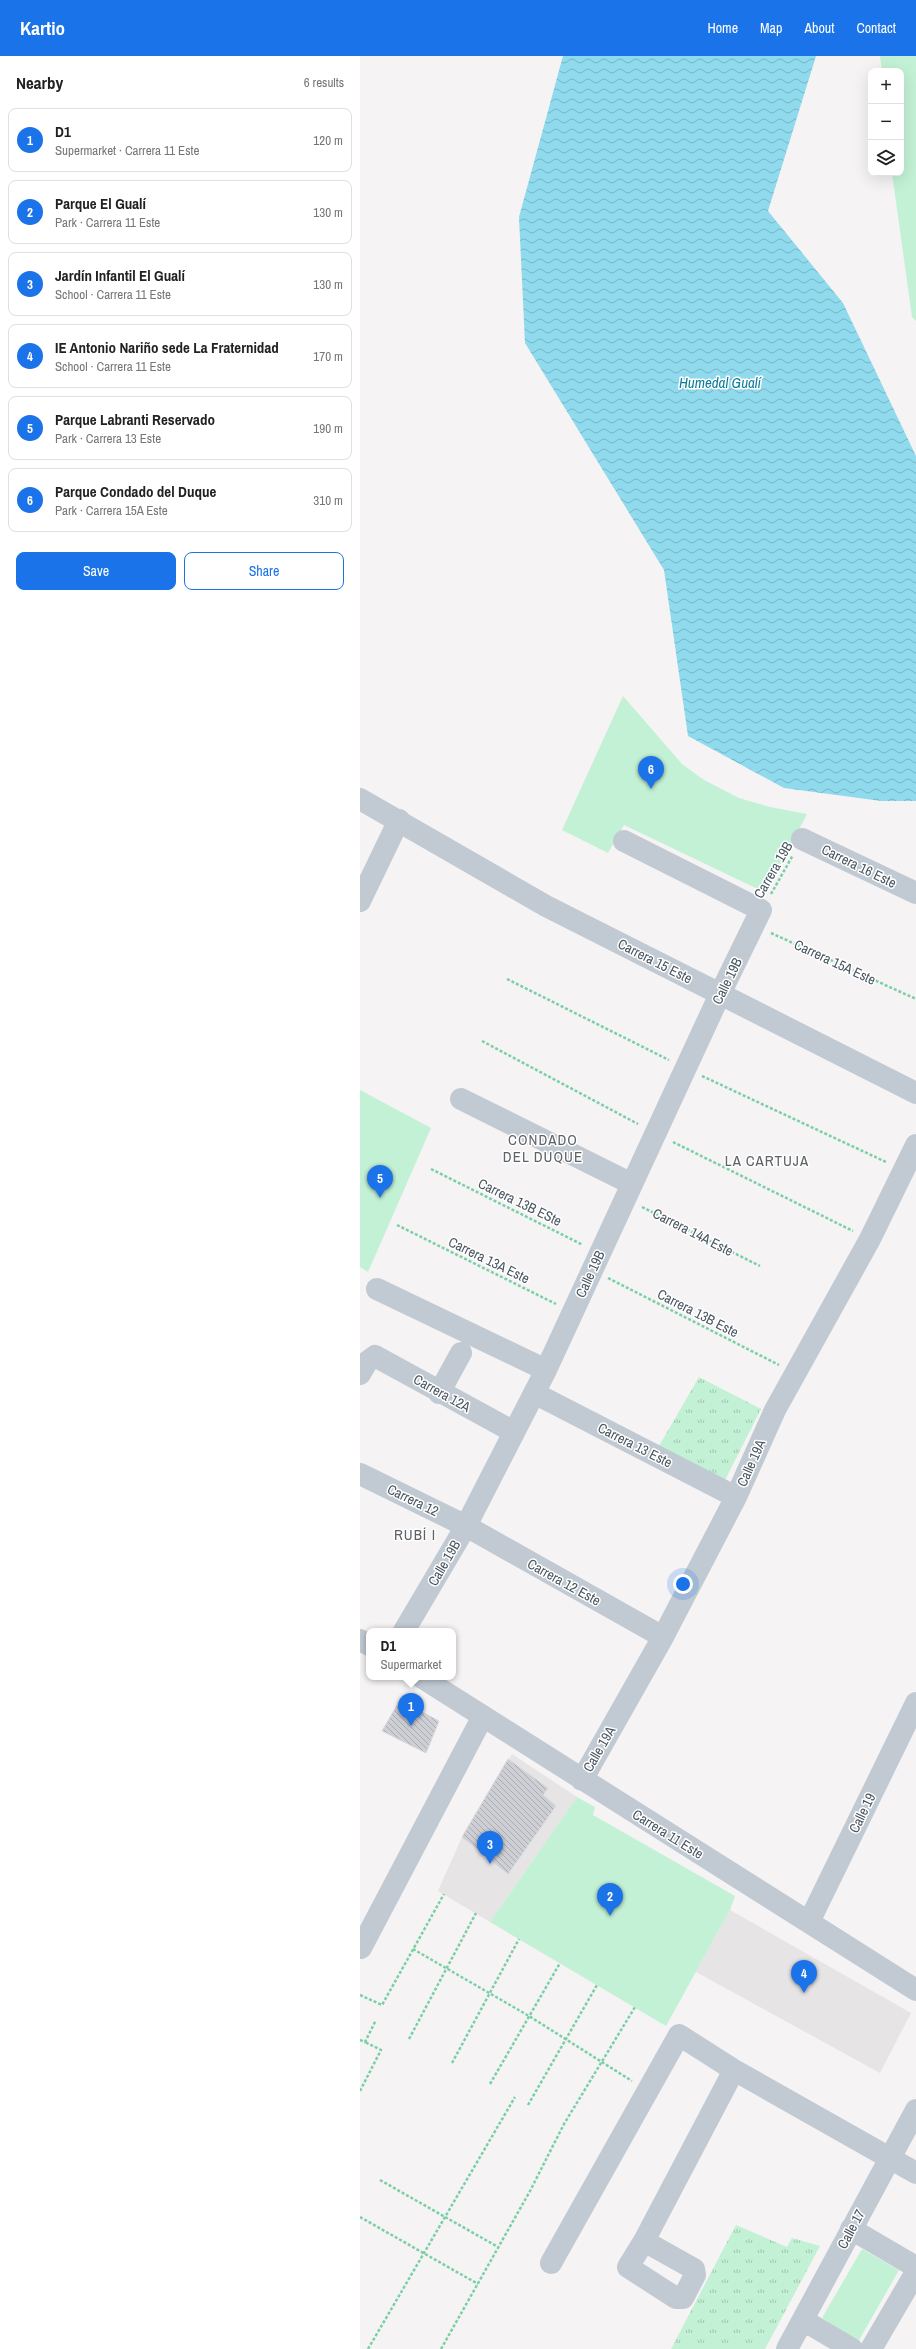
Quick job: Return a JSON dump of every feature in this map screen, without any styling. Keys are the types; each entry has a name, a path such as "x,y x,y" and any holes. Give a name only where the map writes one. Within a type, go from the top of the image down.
{"street":[{"name":"Carrera 15 Este","path":"360,798 546,906 916,1093"},
{"path":"360,901 399,820"},
{"name":"Carrera 16 Este","path":"802,839 916,893"},
{"path":"624,841 758,918"},
{"name":"Calle 19B","path":"406,1628 466,1526 546,1370 720,994 758,918"},
{"path":"461,1099 629,1191"},
{"name":"Calle 19A","path":"582,1780 663,1638 736,1497 775,1410 870,1239 916,1145"},
{"path":"377,1289 546,1370"},
{"path":"440,1393 460,1353"},
{"name":"Carrera 12A","path":"365,1366 375,1356 440,1393 514,1432"},
{"name":"Carrera 13 Este","path":"534,1392 736,1497"},
{"name":"Carrera 12","path":"360,1474 466,1526"},
{"name":"Carrera 12 Este","path":"466,1526 663,1638"},
{"name":"Carrera 11 Este","path":"426,1680 916,1990"},
{"name":"Calle 19","path":"808,1922 916,1703"},
{"path":"361,1948 483,1716"},
{"path":"551,2263 679,2035 734,2070 916,2173"},
{"path":"644,2241 734,2070"},
{"name":"Calle 17","path":"787,2349 889,2157 916,2110"},
{"path":"851,2229 916,2267"},
{"path":"871,2349 916,2272"},
{"path":"803,2320 852,2349"}],"path":[{"name":"Carrera 19B","path":"758,918 802,839"},
{"name":"Carrera 15A Este","path":"758,918 916,999"},
{"name":"Carrera 13B ESte","path":"431,1169 596,1262"},
{"name":"Carrera 14A Este","path":"629,1191 760,1266"},
{"name":"Carrera 13A Este","path":"397,1225 572,1312"},
{"name":"Carrera 13B Este","path":"596,1262 796,1373"},
{"path":"360,1995 382,2005 444,1894"},
{"path":"409,2039 476,1913"},
{"path":"452,2063 519,1939"},
{"path":"413,1949 489,1995 529,2016 634,2082"},
{"path":"490,2084 560,1963"},
{"path":"528,2104 597,1985"},
{"path":"442,2349 564,2124 635,2007"},
{"path":"365,2042 376,2020"},
{"path":"360,2040 381,2050 360,2091"},
{"path":"368,2349 515,2097"},
{"path":"380,2180 498,2248"},
{"path":"360,2217 478,2284"}],"shaded area":[{"path":"512,1754 577,1797 490,1922 438,1891 462,1837"},
{"path":"730,1910 911,2013 880,2073 696,1972"}],"green space":[{"path":"880,56 916,56 916,321 912,317 892,176 904,176 904,68 882,68"},
{"path":"623,696 682,764 704,780 739,798 770,807 807,814 766,893 624,825 608,853 562,830"},
{"path":"360,1090 431,1128 368,1272 360,1267"},
{"path":"699,1377 761,1409 724,1482 659,1446"},
{"path":"577,1797 595,1807 593,1815 735,1896 730,1910 666,2026 490,1922"},
{"path":"736,2225 787,2247 792,2238 820,2246 765,2349 671,2349"},
{"path":"862,2249 899,2270 858,2342 822,2318"}],"water":[{"name":"Humedal Gualí","path":"563,56 816,56 768,211 843,303 916,456 916,801 881,801 784,788 688,736 664,570 525,343 519,217"}],"building":[{"path":"400,1700 439,1721 426,1753 382,1731"},
{"path":"508,1759 548,1788 543,1795 556,1806 508,1874 462,1837"}],"place":[{"name":"Parque Condado del Duque","path":"651,789"},
{"name":"Parque Labranti Reservado","path":"380,1198"},
{"name":"D1","path":"411,1726"},
{"name":"Jardín Infantil El Gualí","path":"490,1864"},
{"name":"Parque El Gualí","path":"610,1916"},
{"name":"IE Antonio Nariño sede La Fraternidad","path":"804,1993"}],"district":[{"name":"CONDADO DEL DUQUE","path":"543,1148"},
{"name":"LA CARTUJA","path":"767,1161"},
{"name":"RUBÍ I","path":"415,1535"}]}
